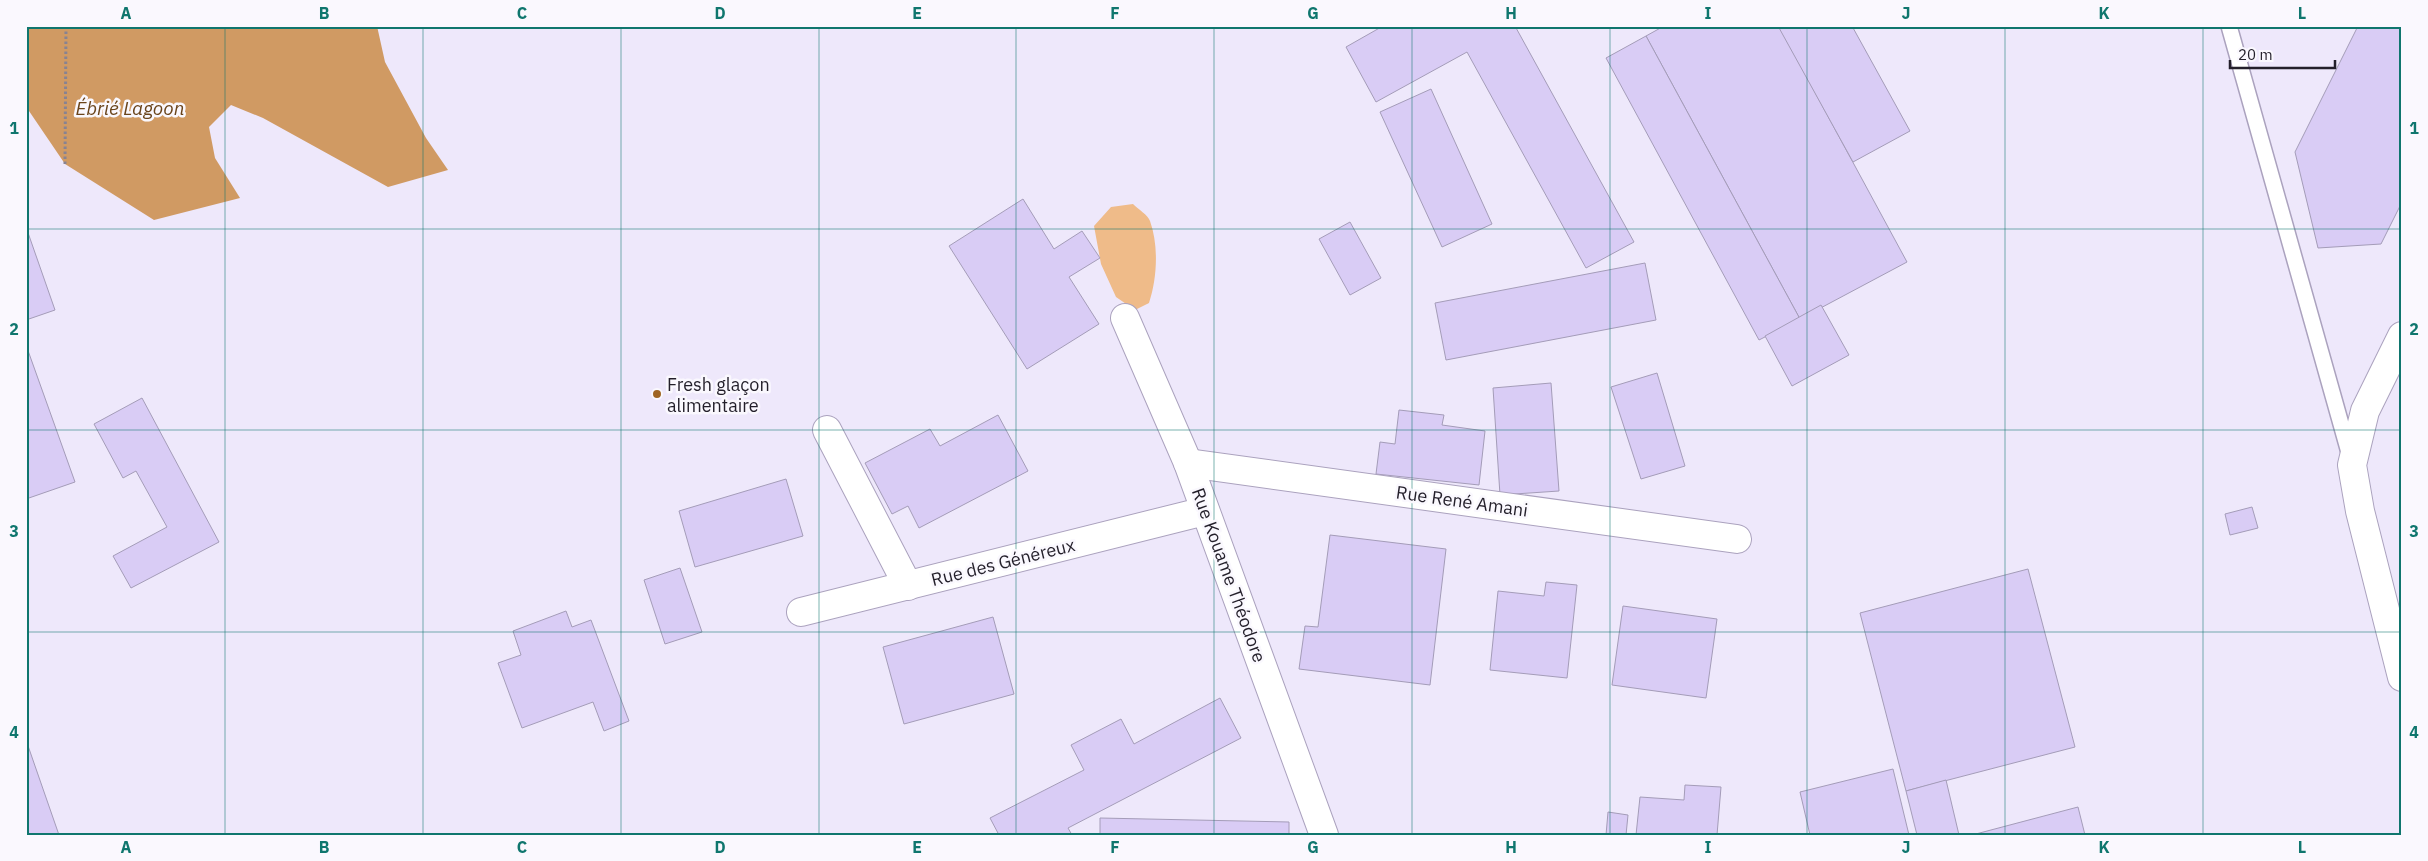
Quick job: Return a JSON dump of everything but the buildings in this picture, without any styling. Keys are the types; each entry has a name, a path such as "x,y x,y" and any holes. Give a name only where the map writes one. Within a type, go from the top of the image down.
{"street":[{"name":"Rue Kouame Théodore","path":"1125,318 1188,463 1324,835"},
{"path":"2402,336 2365,411 2352,465 2360,510 2402,677"},
{"path":"827,430 908,586"},
{"name":"Rue René Amani","path":"1188,463 1737,539"},
{"name":"Rue des Généreux","path":"801,612 1205,511"}],"lane":[{"path":"2229,26 2352,465"}],"path":[{"path":"65,164 66,26"}],"shaded area":[{"path":"1133,204 1150,221 1156,252 1154,284 1149,303 1135,310 1116,297 1101,264 1094,226 1111,207"}],"water":[{"name":"Ébrié Lagoon","path":"26,26 377,26 385,62 426,138 448,170 388,187 263,118 231,105 209,127 215,158 240,198 154,220 65,164 29,111 26,111"}],"place":[{"name":"Fresh glaçon alimentaire","path":"657,394"}]}
